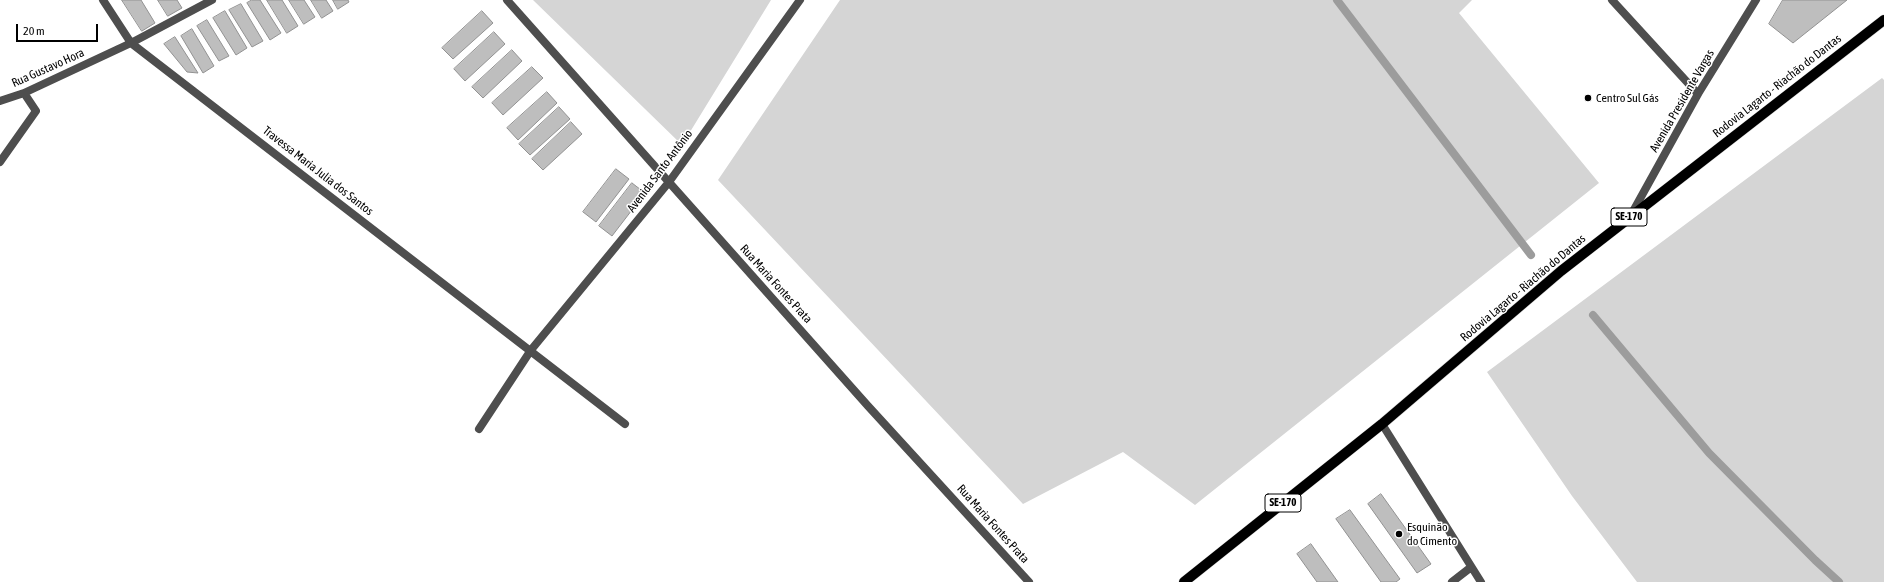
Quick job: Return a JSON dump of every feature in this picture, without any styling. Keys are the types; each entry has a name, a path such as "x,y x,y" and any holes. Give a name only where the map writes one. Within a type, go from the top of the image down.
{"main road":[{"name":"Rodovia Lagarto - Riachão do Dantas","path":"1184,582 1382,424 1561,271 1631,215 1884,20"}],"street":[{"name":"Travessa Maria Julia dos Santos","path":"103,0 131,43 625,424"},
{"name":"Rua Gustavo Hora","path":"0,101 24,93 131,43 212,0"},
{"name":"Rua Maria Fontes Prata","path":"507,0 868,406 1029,582"},
{"name":"Avenida Santo Antônio","path":"478,429 531,350 669,182 800,0"},
{"path":"1612,0 1698,94"},
{"name":"Avenida Presidente Vargas","path":"1631,215 1698,94 1756,0"},
{"path":"0,162 36,111 24,93"},
{"path":"1382,424 1470,568 1481,582"},
{"path":"1452,582 1470,568"}],"shaded area":[{"path":"533,0 771,0 682,145"},
{"path":"840,0 1472,0 1459,13 1599,183 1195,505 1123,452 1023,504 718,180"},
{"path":"1882,78 1884,80 1884,582 1637,582 1572,496 1487,372"}],"building":[{"path":"122,0 141,0 155,23 142,31"},
{"path":"158,0 177,0 182,8 168,16"},
{"path":"252,0 260,0 281,33 270,40 247,3"},
{"path":"267,0 282,0 298,26 287,33"},
{"path":"289,0 304,0 315,17 304,24"},
{"path":"311,0 326,0 333,11 322,18"},
{"path":"333,0 348,0 349,2 338,9"},
{"path":"1783,0 1847,0 1793,43 1769,24"},
{"path":"241,4 263,41 252,47 229,10"},
{"path":"225,11 247,48 236,55 213,18"},
{"path":"482,11 493,23 453,59 442,48"},
{"path":"207,20 229,56 219,61 197,26"},
{"path":"192,29 214,66 203,73 181,36"},
{"path":"494,32 505,44 465,81 454,69"},
{"path":"175,37 198,73 187,72 164,44"},
{"path":"512,50 522,61 483,98 472,87"},
{"path":"532,67 543,78 503,115 492,103"},
{"path":"547,92 557,103 518,140 507,128"},
{"path":"559,107 570,119 530,155 519,144"},
{"path":"571,122 582,134 543,170 532,159"},
{"path":"616,169 629,179 596,222 583,212"},
{"path":"632,183 645,193 612,236 599,226"},
{"name":"Esquinão do Cimento","path":"1381,494 1431,564 1417,573 1368,504"},
{"path":"1350,510 1400,579 1396,582 1381,582 1336,519"},
{"path":"1311,544 1338,582 1317,582 1297,554"}],"waterway":[{"path":"1337,0 1531,255"},
{"path":"1593,315 1709,453 1815,560 1839,582"}],"place":[{"name":"Centro Sul Gás","path":"1588,98"},
{"name":"Esquinão do Cimento","path":"1399,534"}]}
